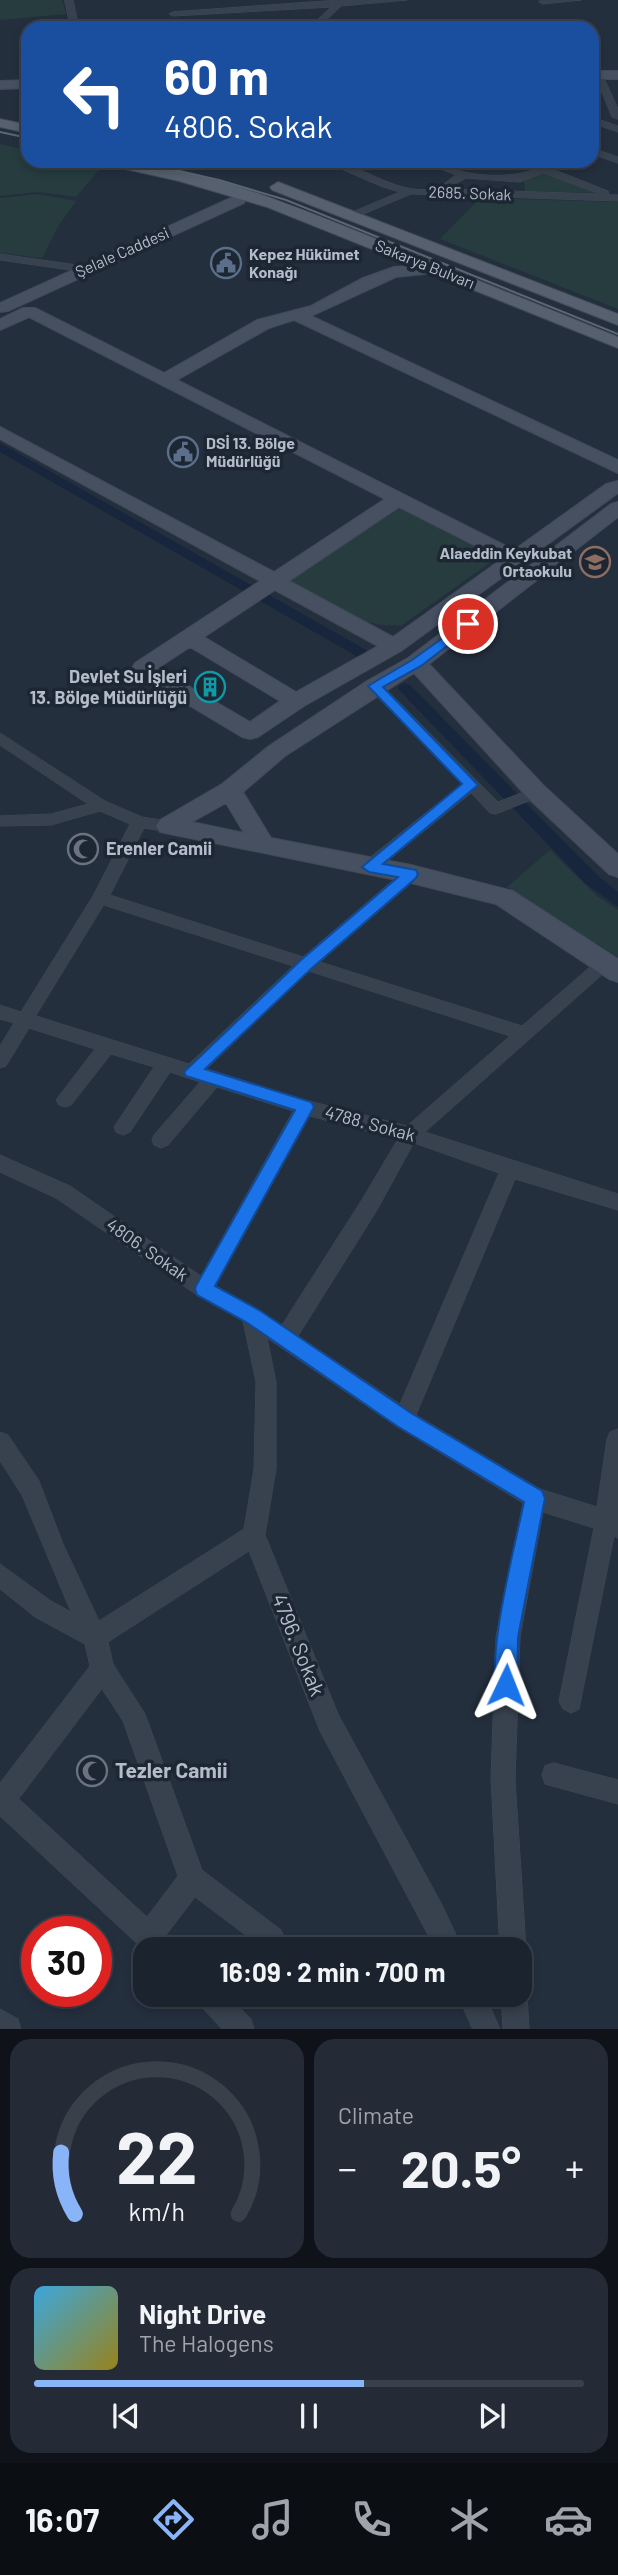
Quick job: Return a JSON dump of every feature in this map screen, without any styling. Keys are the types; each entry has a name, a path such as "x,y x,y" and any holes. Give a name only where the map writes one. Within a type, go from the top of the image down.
{"main road":[{"path":"0,123 21,128"},
{"path":"0,138 21,142"},
{"name":"Sakarya Bulvarı","path":"140,168 242,194 391,250 618,343"},
{"path":"212,168 220,171"},
{"name":"Sakarya Bulvarı","path":"265,183 354,215 618,320"}],"street":[{"path":"69,0 74,21"},
{"path":"173,14 403,0"},
{"path":"542,1 577,0"},
{"path":"542,1 555,21"},
{"path":"321,21 342,2"},
{"path":"599,75 618,76"},
{"path":"599,84 617,117 599,118"},
{"path":"0,86 21,85"},
{"path":"599,122 618,129"},
{"path":"599,153 618,160"},
{"name":"2685. Sokak","path":"345,168 386,185 410,191 618,198"},
{"path":"445,168 464,175 519,179 545,169 618,198"},
{"path":"435,192 464,175"},
{"path":"519,179 519,194"},
{"path":"354,215 410,191"},
{"name":"Şelale Caddesi","path":"0,309 239,200 242,194"},
{"path":"369,281 389,259 391,250"},
{"path":"0,257 84,270"},
{"path":"164,380 263,324 317,309 369,281 394,272 437,269"},
{"path":"0,325 29,311 517,559"},
{"path":"296,314 618,467"},
{"path":"194,395 188,381 208,355"},
{"path":"0,432 262,588 394,646"},
{"path":"398,499 143,668 250,732 296,701 394,646 612,488 618,488"},
{"path":"168,826 230,790 277,751 375,686 416,663 615,516"},
{"path":"189,637 296,701"},
{"path":"416,663 511,804"},
{"path":"375,686 471,785 511,804 618,868"},
{"path":"0,738 100,805 139,822 411,874 504,897 611,968 525,1034 410,1134 370,1204 285,1338"},
{"path":"369,867 471,785"},
{"path":"230,790 264,846"},
{"path":"0,821 41,822 82,813 100,805"},
{"path":"0,1061 100,898 139,822"},
{"path":"192,1072 306,964 411,874"},
{"path":"100,898 525,1034"},
{"name":"4788. Sokak","path":"0,1012 305,1107 410,1134 510,1169 618,1202"},
{"path":"65,1100 107,1046"},
{"path":"123,1127 166,1064"},
{"path":"161,1140 214,1078"},
{"path":"204,1289 305,1107"},
{"name":"4806. Sokak","path":"0,1163 63,1192 204,1289 252,1316 404,1419 535,1498 612,1524"},
{"path":"404,1419 510,1169"},
{"path":"94,1637 254,1535 265,1469 266,1381 252,1316"},
{"path":"570,1701 612,1524 618,1438"},
{"path":"0,1442 30,1489 94,1637 102,1669 133,1714 192,1879 269,1937"},
{"path":"512,1937 503,1779 508,1637 535,1498"},
{"name":"4796. Sokak","path":"254,1535 329,1722 444,1937"},
{"path":"0,1575 43,1609 94,1637"},
{"path":"102,1669 1,1799 151,1937"},
{"path":"554,1775 618,1792"},
{"path":"160,1937 192,1879"},
{"path":"220,2007 241,2029"},
{"path":"477,2007 487,2029"},
{"path":"515,2007 516,2029"},
{"path":"0,2022 8,2029"}],"green space":[{"path":"0,0 62,0 66,14 0,20"},
{"path":"0,144 21,148 21,168 100,168 76,197 38,192 0,196"},
{"path":"545,172 599,193 525,191 524,181"},
{"path":"38,194 76,201 57,228 42,258 0,253 0,198"},
{"path":"486,198 618,202 618,309 440,239 477,201"},
{"path":"393,504 501,555 402,625 370,623 354,618 280,577"},
{"path":"550,850 597,896 618,910 618,957 507,887"}],"waterway":[{"path":"0,447 363,654"},
{"path":"405,688 592,880 618,901"}],"tram line":[{"path":"0,132 21,136"},
{"path":"165,168 219,180 286,200 618,334"}],"place":[{"name":"Kepez Hükümet Konağı","path":"226,263"},
{"name":"DSİ 13. Bölge Müdürlüğü","path":"183,452"},
{"name":"Alaeddin Keykubat Ortaokulu","path":"595,562"},
{"name":"Devlet Su İşleri 13. Bölge Müdürlüğü","path":"210,687"},
{"name":"Erenler Camii","path":"83,849"},
{"name":"Tezler Camii","path":"92,1771"}],"route":[{"path":"468,624 416,663 375,686 471,785 369,867 411,874 306,964 192,1072 305,1107 204,1289 299,1346 404,1419 535,1498 508,1637 506,1685"}]}
